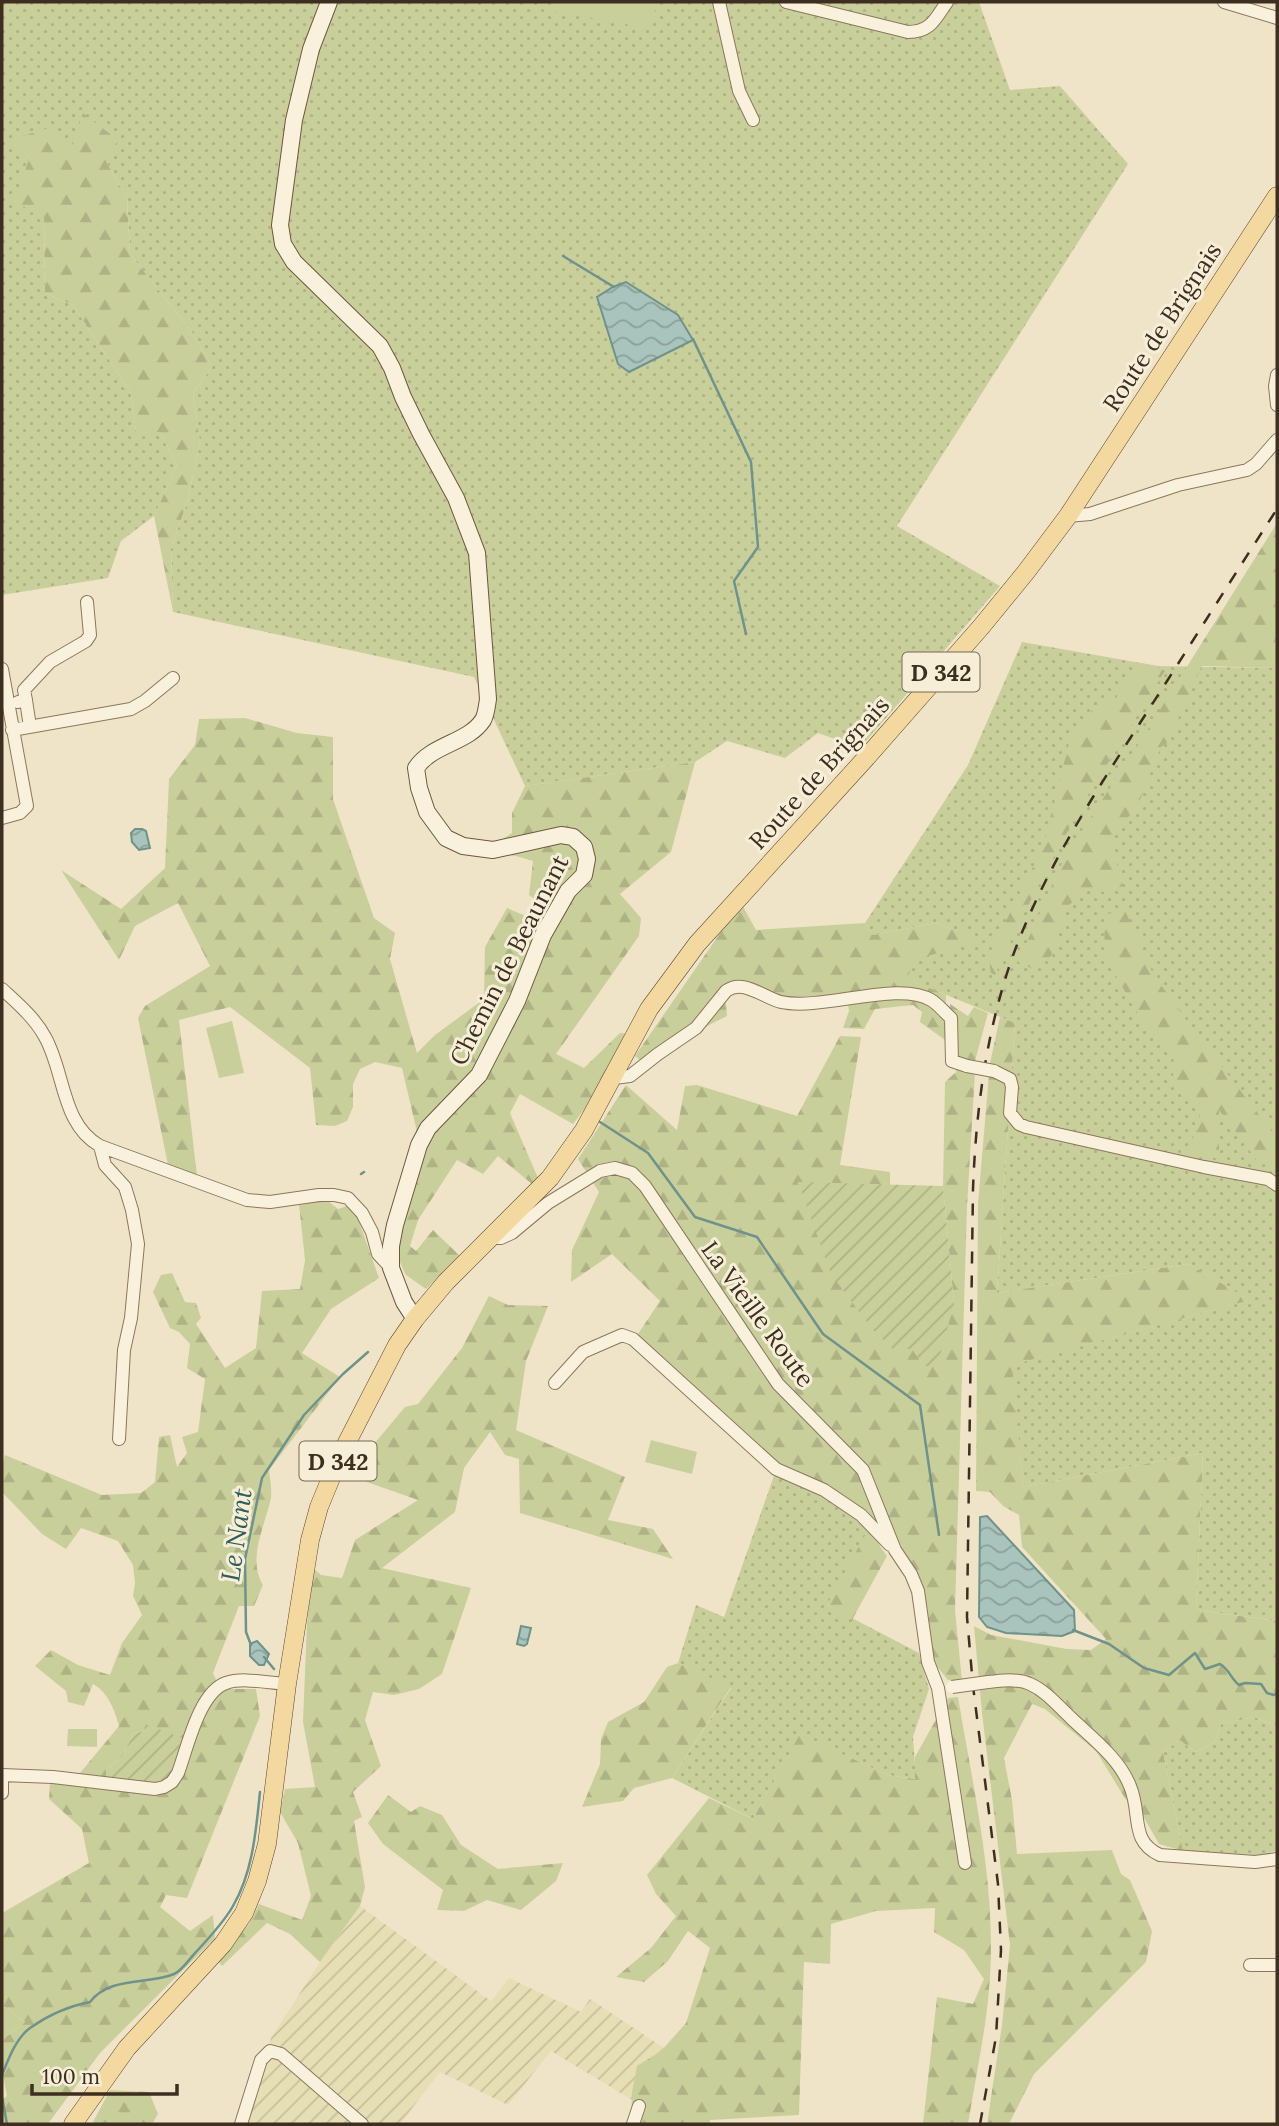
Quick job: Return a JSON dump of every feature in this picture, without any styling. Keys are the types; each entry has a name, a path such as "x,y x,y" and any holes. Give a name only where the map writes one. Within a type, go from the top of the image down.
{"main road":[{"name":"Route de Brignais","path":"489,1238 523,1208 550,1178 584,1130 649,1009 697,944 782,853 1026,572 1068,516 1277,196"},
{"name":"D 342","path":"74,2124 127,2048 223,1944 244,1913 257,1881 267,1844 287,1684 310,1540 319,1507 340,1456 397,1345 446,1282 489,1238"}],"street":[{"name":"Chemin de Beaunant","path":"329,2 311,49 294,120 280,225 283,244 295,262 380,346 393,368 403,397 421,434 456,498 477,553 480,575 488,699 484,719 472,731 423,758 416,768 419,788 433,821 446,838 463,846 493,850 561,835 573,837 584,846 587,859 584,875 568,891 544,935 517,1001 479,1075 428,1128 419,1145 391,1246 391,1268 404,1302 415,1319"},
{"path":"719,2 738,92 753,120"},
{"path":"786,2 908,32 921,32 947,2"},
{"path":"1224,2 1277,18"},
{"path":"1277,374 1277,405"},
{"path":"1068,516 1090,514 1178,485 1247,470 1256,464 1277,440"},
{"path":"30,727 24,690 50,662 86,641 90,635 87,602"},
{"path":"2,669 27,806 20,813 2,818"},
{"path":"12,730 131,709 173,678"},
{"path":"7,704 26,700"},
{"path":"614,1078 630,1076 696,1028 726,991 739,986 781,1002 811,1003 907,992 930,1000 951,1018 952,1061 995,1071 1010,1079 1010,1113 1019,1124 1268,1179 1277,1185"},
{"path":"2,989 43,1033 52,1050 70,1111 90,1140 247,1200 270,1202 319,1195 348,1198 362,1213 379,1254 391,1268"},
{"path":"100,1146 105,1165 125,1187 138,1244 131,1318 124,1350 119,1439"},
{"name":"La Vieille Route","path":"489,1238 501,1238 512,1233 548,1203 600,1171 615,1168 632,1173 645,1186 778,1384 863,1470 895,1550 911,1574 918,1591 930,1670 938,1688 965,1863"},
{"path":"555,1383 583,1352 622,1335 632,1339 776,1469 824,1490 861,1515 895,1550"},
{"path":"938,1688 1014,1680 1029,1683 1047,1695 1120,1767 1136,1801 1140,1838 1148,1849 1160,1855 1255,1862 1277,1859"},
{"path":"2,1793 2,1775 52,1777 144,1789 164,1787 172,1782 178,1773 200,1711 217,1687 228,1682 287,1684"},
{"path":"1250,1965 1277,1965"},
{"path":"241,2124 261,2060 270,2051 281,2054 362,2124"},
{"path":"633,2124 639,2106"}],"shaded area":[{"path":"360,1906 491,2001 509,1978 581,2012 590,1999 664,2048 632,2092 632,2100 551,2051 508,2105 440,2072 400,2124 246,2124 271,2038"}],"green space":[{"path":"2,2 979,2 1010,90 1060,86 1128,164 897,526 1000,586 860,748 818,733 785,758 727,741 695,762 525,786 474,677 173,612 171,548 187,503 200,443 193,393 212,367 192,332 130,254 127,198 84,113 72,148 10,140 30,157 44,217 45,293 73,305 131,393 136,432 160,432 177,465 154,516 121,541 108,578 2,595"},
{"path":"555,2 657,2 652,29 553,11"},
{"path":"83,113 118,140 106,161 127,198 130,254 192,332 212,367 193,393 200,443 187,503 171,548 173,612 154,516 177,465 160,432 136,433 131,393 73,305 45,293 44,218 14,201 30,157 9,140 53,127 72,147"},
{"path":"1277,523 1277,671 1272,668 1202,666 1167,743 1161,747 1137,807 1110,838 1123,886 1102,892 1087,889 1068,906 1051,956 1033,969 1018,962 1066,854 1126,764"},
{"path":"1022,642 1158,666 1273,668 1277,671 1277,1621 1196,1610 1203,1453 1023,1487 1011,1365 1249,1300 1188,1264 997,1293 1015,1023 907,979 912,959 982,941 936,923 873,935 865,923 968,765"},
{"path":"1141,663 1165,671 1080,808 1023,915 995,975 991,973 988,957 1043,847 1069,743 1093,709 1116,698"},
{"path":"245,718 297,733 333,737 333,799 374,918 395,933 390,959 417,1053 435,1035 484,999 485,947 507,908 533,919 537,901 529,895 533,861 501,854 493,845 512,833 512,813 525,786 695,762 671,852 620,894 641,918 639,936 556,1054 584,1068 620,1033 627,1034 595,1095 573,1124 520,1094 510,1113 538,1178 532,1184 498,1156 483,1174 457,1160 418,1220 410,1246 416,1251 433,1230 460,1256 426,1289 406,1275 397,1256 417,1132 402,1068 375,1062 360,1069 353,1084 353,1107 347,1121 335,1126 316,1125 310,1068 230,1007 179,1020 197,1176 168,1165 138,1018 145,1006 210,966 178,903 135,926 119,960 61,870 121,909 165,868 169,779 195,745 199,719"},
{"path":"741,903 756,930 865,923 873,935 936,923 984,941 912,960 908,979 946,995 945,1040 920,1022 922,1012 913,1005 875,1009 864,1029 843,1028 849,1011 847,995 808,999 725,989 727,1016 640,1060 635,1056"},
{"path":"1126,912 1153,974 1277,1138 1277,1158 1259,1163 1219,1110 1219,1159 1188,1152 1203,1107 1173,1078 1174,1053 1145,1026 1105,957 1104,914"},
{"path":"950,1004 968,1016 974,1007 988,1013 975,1061 969,1059 966,1068 975,1072 967,1207 955,1610 962,1681 948,1680 934,1663 927,1606 919,1580 895,1535 879,1545 887,1556 852,1620 827,1605 869,1528 822,1495 775,1473 636,1337 660,1301 612,1254 571,1282 572,1250 599,1192 578,1159 626,1085 677,1130 685,1086 697,1085 797,1116 840,1036 861,1037 840,1165 890,1172 890,1185 798,1183 924,1366 954,1304 943,1186 945,1082 956,1072"},
{"path":"1000,1017 1015,1023 997,1293 1188,1264 1250,1300 1012,1365 1023,1487 1203,1453 1196,1610 1277,1621 1277,1726 1254,1717 1221,1724 1215,1742 1195,1752 1180,1740 1163,1752 1183,1851 1159,1844 1143,1816 1139,1795 1126,1800 1096,1751 1045,1709 1032,1704 1004,1758 1012,1800 1017,1854 1112,1850 1121,1874 1130,1880 1152,1931 1146,1962 1034,2074 1009,2124 987,2124 1002,2025 1010,1945 974,1626 991,1635 1067,1649 1091,1650 1106,1639 1022,1547 1019,1515 1003,1506 990,1492 976,1491 978,1203 989,1074 995,1075 997,1065 990,1063"},
{"path":"232,1021 244,1073 219,1078 206,1028"},
{"path":"798,1182 943,1186 954,1304 937,1366 924,1366 912,1349 893,1349 872,1329 831,1274"},
{"path":"328,1201 338,1209 347,1206 357,1216 379,1278 331,1309 302,1353 340,1377 269,1470 271,1498 257,1553 263,1585 254,1606 239,1606 213,1673 220,1689 256,1689 260,1716 187,1898 166,1895 160,1907 190,1931 213,1915 215,1938 100,2053 48,2124 2,2124 2,2100 7,2096 2,2070 2,2040 25,2022 2,2005 2,1913 89,1863 82,1829 49,1799 50,1782 154,1794 144,1731 133,1734 122,1757 107,1769 106,1779 80,1773 119,1726 113,1708 103,1692 93,1684 84,1706 68,1702 66,1691 35,1666 51,1650 78,1665 110,1675 122,1643 142,1615 133,1596 133,1565 118,1541 81,1528 66,1549 42,1534 2,1492 2,1466 5,1455 102,1495 141,1493 155,1482 159,1437 170,1435 177,1467 187,1453 182,1437 198,1432 205,1379 187,1368 190,1344 179,1332 170,1328 153,1292 161,1275 172,1273 185,1302 196,1303 201,1318 196,1324 225,1368 256,1348 262,1291 300,1289 305,1260 299,1205"},
{"path":"489,1296 508,1305 548,1306 526,1361 516,1430 625,1477 608,1520 653,1529 673,1559 520,1513 519,1459 505,1455 490,1432 464,1468 455,1512 382,1568 471,1588 442,1674 419,1689 394,1695 373,1692 365,1720 381,1766 353,1792 362,1817 354,1821 365,1887 360,1906 320,1962 290,1934 267,1923 222,1966 217,1960 249,1924 259,1904 302,1920 311,1896 298,1843 280,1812 285,1789 315,1787 303,1722 307,1623 313,1568 321,1575 342,1578 355,1540 418,1500 364,1481 364,1456 405,1407 418,1404 462,1348"},
{"path":"651,1440 697,1452 692,1474 645,1462"},
{"path":"775,1473 822,1495 870,1529 827,1605 919,1653 929,1689 913,1737 916,1779 887,1775 800,1735 753,1819 672,1778 731,1688 678,1663 696,1605 724,1617"},
{"path":"678,1663 731,1687 672,1778 634,1788 623,1801 582,1807 600,1764 601,1739 608,1722 644,1702 667,1667"},
{"path":"958,1697 982,1836 991,1942 986,2014 968,2124 923,2124 937,1997 973,2004 984,1979 964,1950 934,1932 935,1908 876,1911 831,1924 830,1964 804,1962 799,2115 710,2120 710,2124 631,2124 632,2092 637,2066 661,2051 686,2023 710,1948 688,1931 668,1961 644,1982 616,1977 651,1948 676,1916 656,1894 647,1875 709,1798 753,1819 800,1734 887,1775 915,1779 915,1757 948,1698"},
{"path":"1254,1717 1277,1726 1277,1851 1256,1855 1183,1851 1163,1752 1180,1740 1195,1752 1215,1742 1221,1724"},
{"path":"145,1724 185,1739 171,1774 150,1784 106,1779 107,1769 122,1757 133,1734 144,1731"},
{"path":"68,1729 97,1729 97,1747 67,1746"},
{"path":"388,1795 411,1812 420,1806 442,1815 461,1845 498,1869 563,1863 556,1881 521,1910 487,1900 464,1911 437,1910 443,1890 383,1844 368,1823"},
{"path":"2,2005 25,2022 2,2040"},
{"path":"110,2090 149,2092 158,2114 152,2124 92,2124"}],"water":[{"path":"626,282 678,315 693,340 629,372 618,364 597,297"},
{"path":"135,829 146,831 150,848 139,850 132,842 131,833"},
{"path":"987,1516 1074,1610 1075,1631 1062,1636 1006,1633 987,1627 979,1617 980,1517"},
{"path":"521,1626 531,1628 524,1646 517,1644"},
{"path":"257,1641 269,1654 264,1665 259,1665 250,1656 250,1644"}],"waterway":[{"path":"563,256 614,287"},
{"path":"693,339 751,462 758,547 734,581 746,634"},
{"path":"600,1122 648,1153 695,1217 757,1237 823,1334 920,1405 939,1535"},
{"name":"Le Nant","path":"251,1645 246,1632 245,1559 262,1478 304,1415 368,1352"},
{"path":"1073,1630 1109,1644 1144,1668 1169,1675 1195,1653 1205,1669 1220,1664 1239,1685 1261,1684 1267,1693 1277,1693"},
{"name":"Le Nant","path":"264,1657 274,1669"},
{"name":"Le Nant","path":"2,2075 17,2043 25,2032 37,2024 66,2009 90,2002 108,1988 174,1974 183,1967 221,1924 240,1893 253,1851 260,1792"},
{"name":"Le Nant","path":"2,2097 7,2124"}],"railway":[{"path":"980,2124 996,2037 1001,1950 998,1884 967,1617 973,1189 980,1097 990,1037 1015,950 1056,861 1105,778 1277,509"}]}
